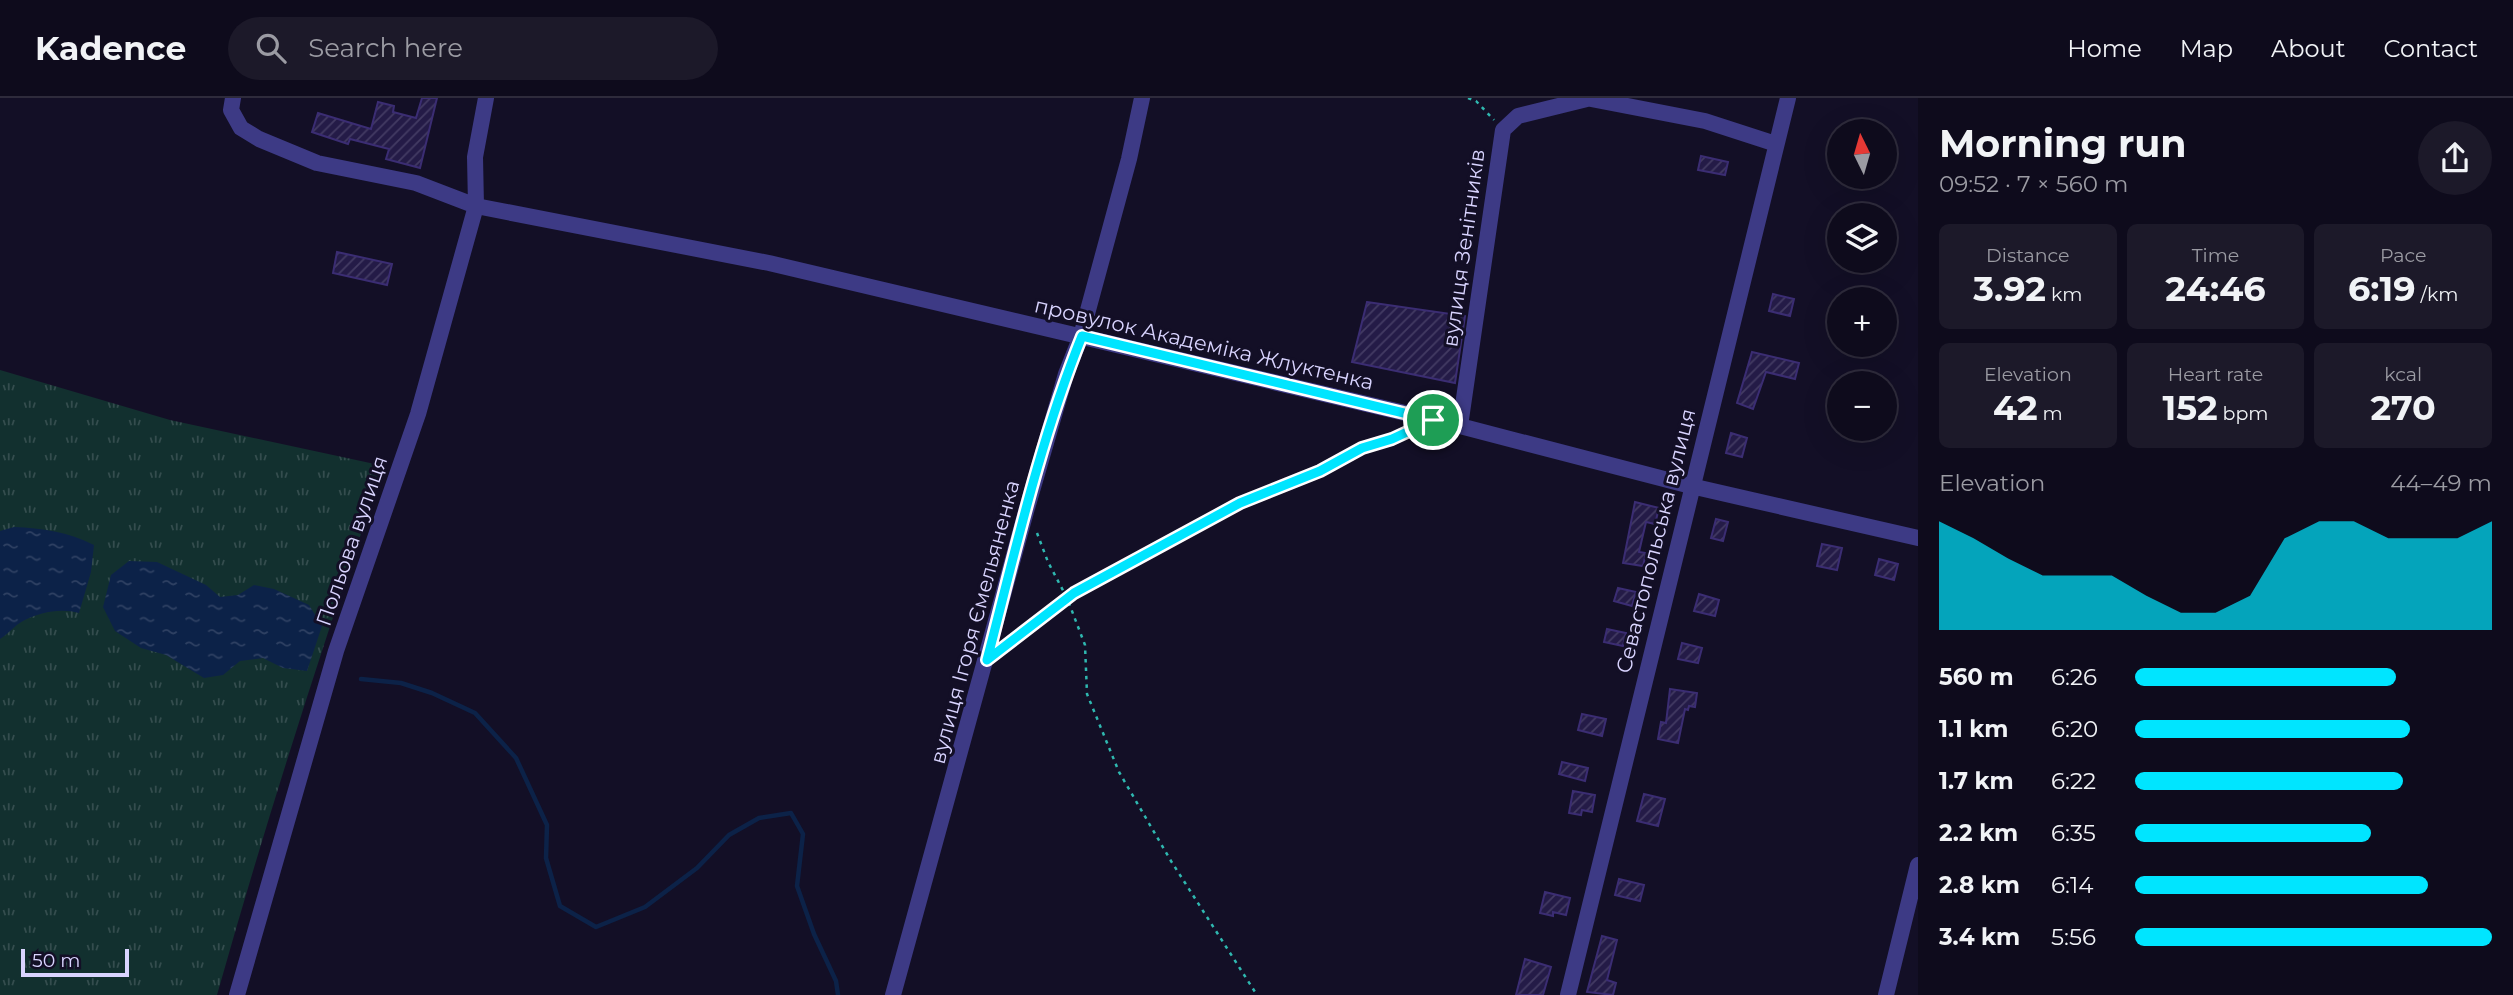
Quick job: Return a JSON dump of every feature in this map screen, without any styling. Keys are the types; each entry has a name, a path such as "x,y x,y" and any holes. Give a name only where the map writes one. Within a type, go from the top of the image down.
{"street":[{"name":"провулок Академіка Жлуктенка","path":"233,98 230,110 241,128 259,139 317,163 416,183 476,206 769,263 1460,426 1691,486 1918,538"},
{"name":"Польова вулиця","path":"237,995 336,650 418,414 476,206 475,157 486,98"},
{"name":"вулиця Ігоря Ємельяненка","path":"893,995 1027,508 1066,374 1082,336 1129,159 1142,98"},
{"name":"Севастопольська вулиця","path":"1568,995 1788,98"},
{"name":"вулиця Зенітників","path":"1460,426 1503,130 1518,116 1591,99"},
{"path":"1591,99 1705,121 1776,144"},
{"path":"1886,995 1918,865"}],"path":[{"path":"1468,98 1476,100 1503,130"},
{"path":"987,660 1067,598 1240,503 1320,471 1362,448 1392,439 1433,420"},
{"path":"1027,508 1085,645 1087,694 1119,772 1171,861 1257,995"}],"green space":[{"path":"0,370 170,420 384,466 297,729 217,995 0,995"}],"water":[{"path":"14,527 55,531 94,545 91,572 79,613 58,611 36,615 20,623 0,639 0,531"},
{"path":"129,561 157,562 206,585 220,597 238,595 254,585 274,589 309,605 322,626 307,671 283,668 263,658 240,661 223,675 204,678 166,655 141,648 115,631 103,607 111,575"}],"building":[{"path":"422,98 437,98 420,168 386,159 389,149 350,139 348,144 312,132 318,113 371,129 378,102 394,106 393,112 416,118"},
{"path":"1701,156 1728,162 1725,175 1698,170"},
{"path":"337,252 392,264 387,285 333,273"},
{"path":"1773,294 1794,299 1790,316 1769,311"},
{"path":"1367,302 1465,316 1455,383 1352,362"},
{"path":"1752,352 1799,363 1795,379 1766,372 1753,409 1737,403"},
{"path":"1731,433 1747,438 1742,457 1726,453"},
{"path":"1635,502 1659,508 1655,524 1646,522 1639,552 1646,553 1643,566 1623,563"},
{"path":"1716,519 1728,522 1723,541 1711,538"},
{"path":"1822,544 1842,548 1837,570 1817,566"},
{"path":"1879,559 1898,564 1894,580 1875,575"},
{"path":"1618,588 1636,592 1632,606 1614,601"},
{"path":"1699,594 1719,600 1715,616 1694,611"},
{"path":"1607,629 1626,633 1623,646 1604,642"},
{"path":"1682,643 1702,648 1698,663 1678,659"},
{"path":"1670,689 1697,693 1695,707 1689,706 1688,710 1685,709 1678,743 1658,739 1661,722 1666,723"},
{"path":"1582,714 1606,719 1602,736 1578,730"},
{"path":"1562,762 1588,768 1585,781 1559,774"},
{"path":"1573,791 1595,795 1592,812 1582,810 1581,815 1569,813"},
{"path":"1644,794 1665,799 1658,826 1637,821"},
{"path":"1619,879 1644,885 1640,901 1615,895"},
{"path":"1545,892 1570,898 1566,915 1540,913"},
{"path":"1602,936 1617,940 1607,980 1616,983 1613,995 1587,992"},
{"path":"1525,959 1551,967 1543,995 1516,995"}],"waterway":[{"path":"361,679 401,683 432,693 475,713 516,758 547,825 546,858 560,906 596,927 645,907 697,868 729,835 759,818 791,813 803,834 797,886 814,934 836,981 838,995"}],"route":[{"path":"1082,336 1433,420 1392,439 1362,448 1320,471 1240,503 1074,593 987,660 1066,374 1082,336"}]}
